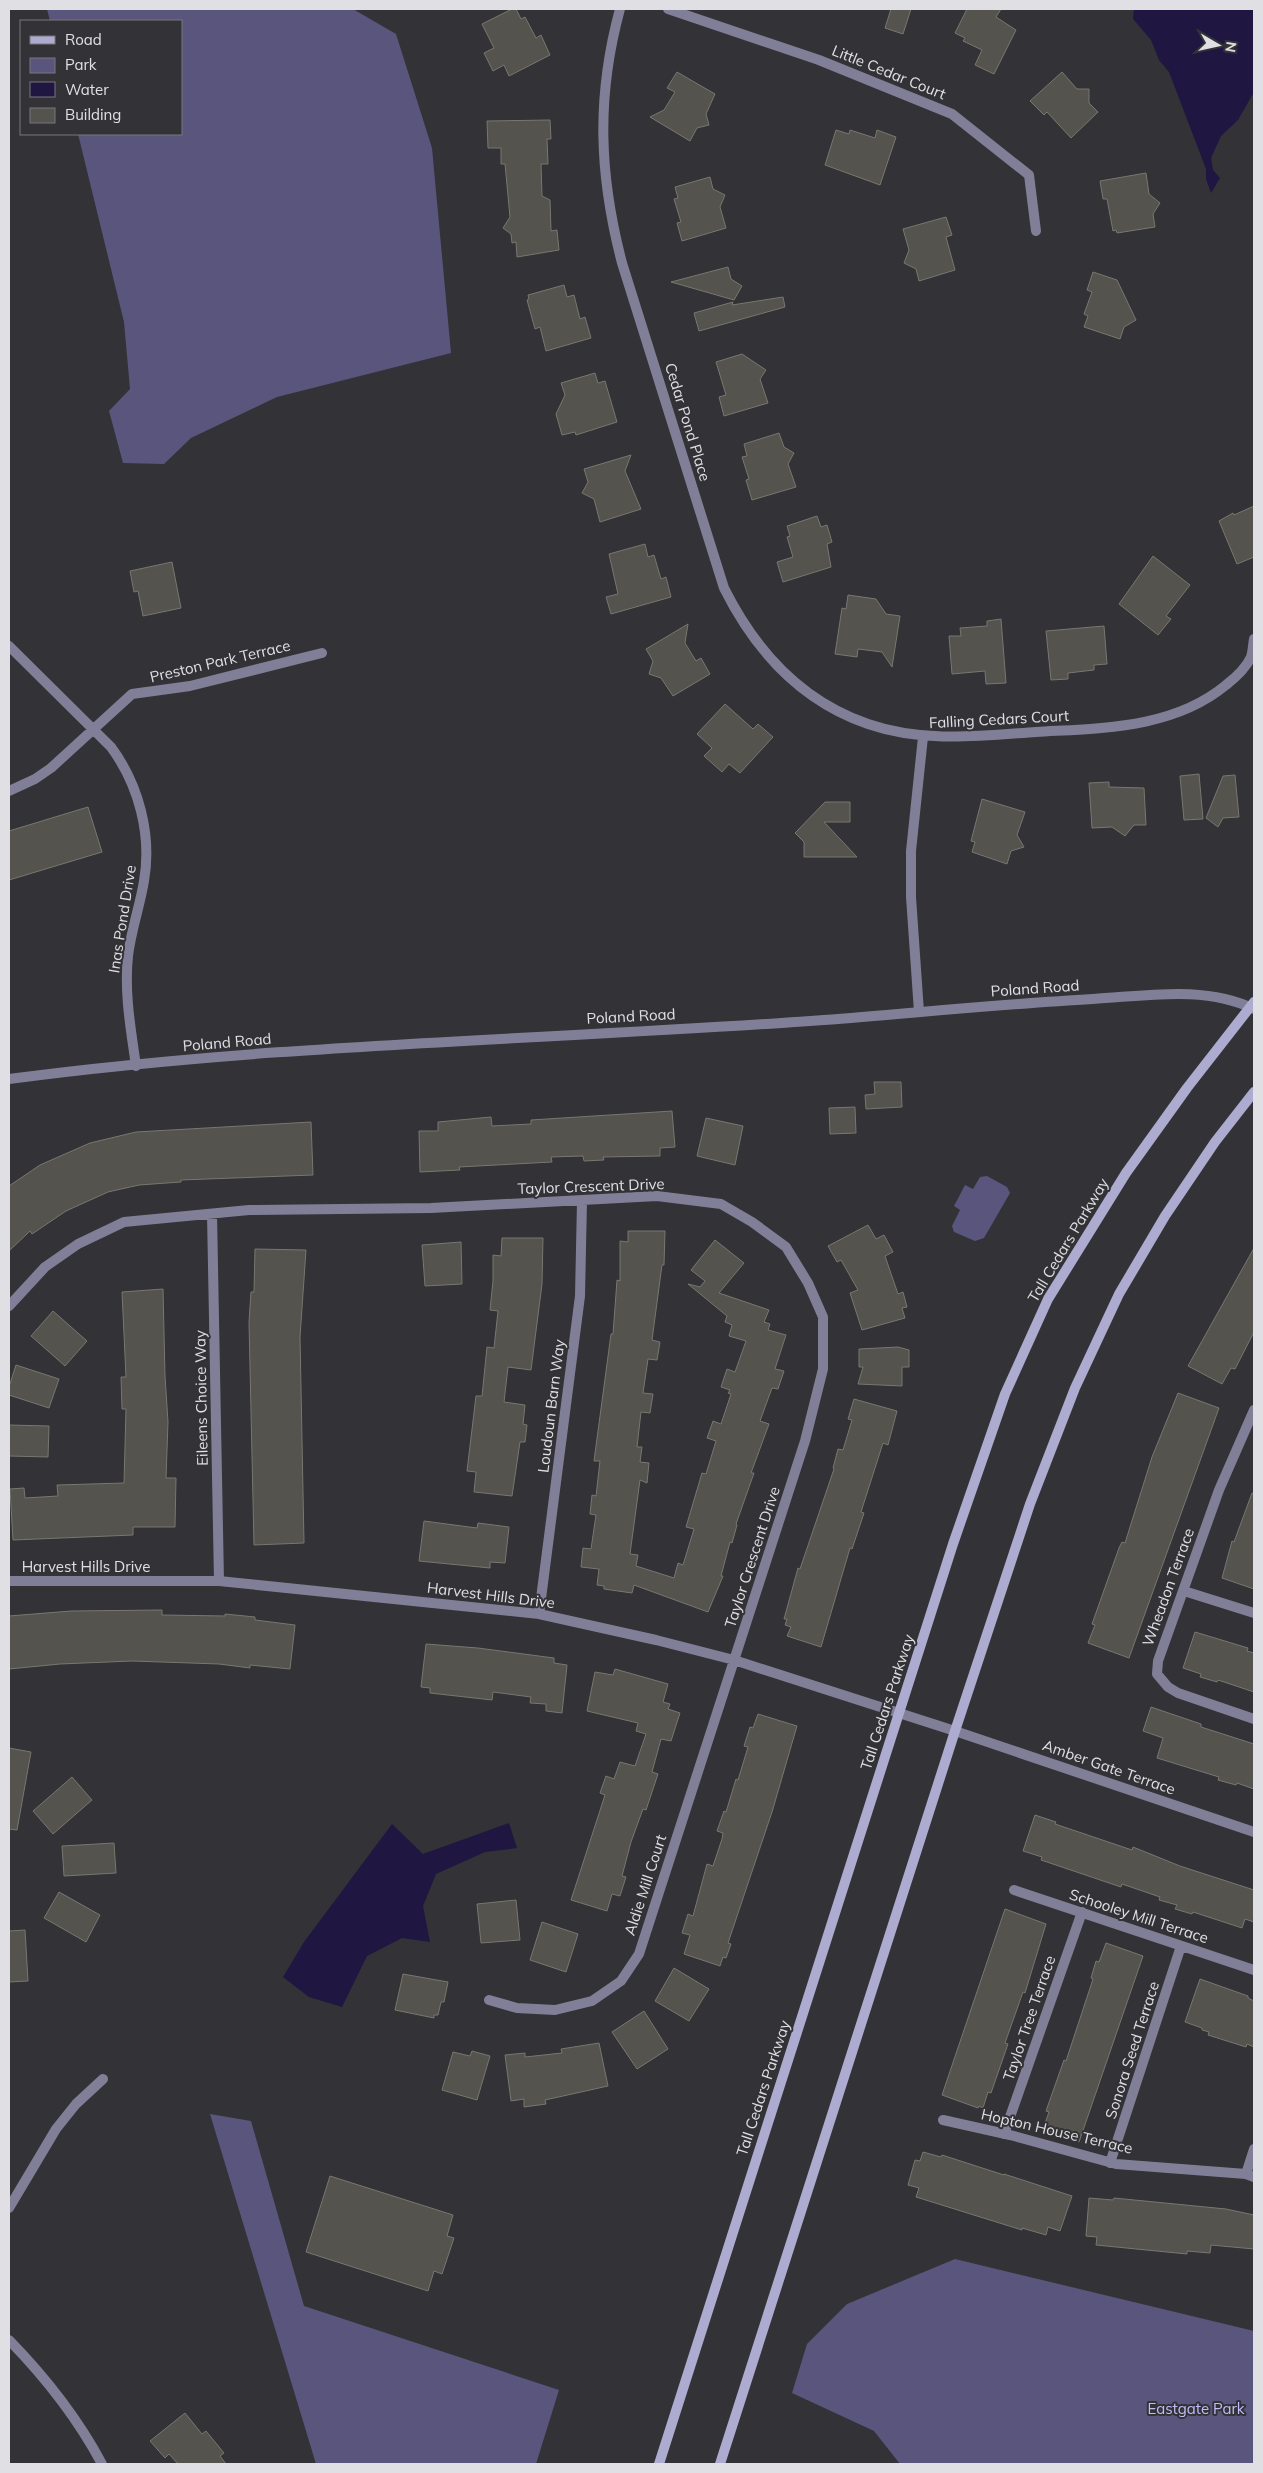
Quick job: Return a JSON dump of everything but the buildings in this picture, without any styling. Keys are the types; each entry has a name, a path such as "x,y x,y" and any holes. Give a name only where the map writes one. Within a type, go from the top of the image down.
{"main road":[{"name":"Tall Cedars Parkway","path":"659,2464 899,1712 1005,1394 1048,1299 1126,1173 1253,1006"},
{"path":"720,2464 955,1730 1030,1504 1075,1388 1120,1294 1165,1216 1215,1142 1254,1092"}],"street":[{"name":"Cedar Pond Place","path":"620,9 606,75 602,121 604,175 611,220 622,263 724,588 739,618 758,646 781,671 807,693 836,711 867,724 899,733 923,737"},
{"name":"Little Cedar Court","path":"668,9 819,60 952,114 1029,175 1036,231"},
{"name":"Falling Cedars Court","path":"919,1012 911,897 912,851 923,737 946,738 1117,727 1151,721 1183,711 1214,695 1242,670 1250,658 1254,638"},
{"name":"Inas Pond Drive","path":"9,646 94,729 123,763 141,811 147,856 144,881 130,949 127,989 136,1066"},
{"name":"Preston Park Terrace","path":"9,791 35,779 50,768 132,694 190,686 322,653"},
{"name":"Poland Road","path":"9,1079 253,1054 822,1020 1049,1001 1181,994 1207,995 1253,1006"},
{"name":"Taylor Crescent Drive","path":"9,1306 45,1266 78,1244 124,1222 249,1210 431,1208 657,1196 721,1204 752,1222 786,1248 808,1282 823,1317 823,1369 805,1441 734,1660"},
{"name":"Loudoun Barn Way","path":"539,1614 580,1296 582,1201"},
{"name":"Eileens Choice Way","path":"212,1214 219,1581"},
{"name":"Wheadon Terrace","path":"1254,1410 1219,1490 1158,1660 1157,1674 1168,1687 1178,1693 1254,1719"},
{"name":"Harvest Hills Drive","path":"9,1581 219,1581 539,1614 656,1640 734,1660 955,1730"},
{"path":"1184,1591 1254,1613"},
{"name":"Aldie Mill Court","path":"489,2000 517,2008 555,2010 592,2001 621,1981 639,1954 734,1660"},
{"name":"Amber Gate Terrace","path":"955,1730 1254,1832"},
{"name":"Schooley Mill Terrace","path":"1014,1890 1254,1970"},
{"name":"Taylor Tree Terrace","path":"1004,2134 1082,1912"},
{"name":"Sonora Seed Terrace","path":"1110,2163 1181,1946"},
{"path":"9,2208 56,2129 76,2104 102,2079"},
{"name":"Hopton House Terrace","path":"943,2120 1004,2134 1110,2163 1250,2175"},
{"path":"1250,2175 1254,2149"},
{"path":"9,2340 62,2399 102,2464"}],"green space":[{"path":"47,9 353,9 396,34 432,148 451,353 277,397 191,438 164,464 123,463 109,411 130,389 124,322 78,135 182,135 182,20 50,20"},
{"path":"987,1176 1007,1187 1010,1193 984,1238 975,1241 954,1232 952,1226 960,1210 954,1206 965,1185 973,1189 980,1177"},
{"path":"210,2114 251,2121 304,2306 559,2390 536,2464 316,2464"},
{"name":"Eastgate Park","path":"955,2259 1254,2331 1254,2464 900,2464 874,2431 792,2393 807,2344 847,2304"}],"water":[{"path":"1134,9 1254,9 1254,92 1238,120 1221,136 1211,158 1213,170 1220,178 1211,193 1206,179 1206,169 1169,72 1159,60 1151,40 1133,19"},
{"path":"509,1823 517,1848 485,1852 436,1874 423,1906 430,1942 402,1938 367,1956 342,2007 309,1997 283,1977 304,1942 392,1824 423,1854"}]}
